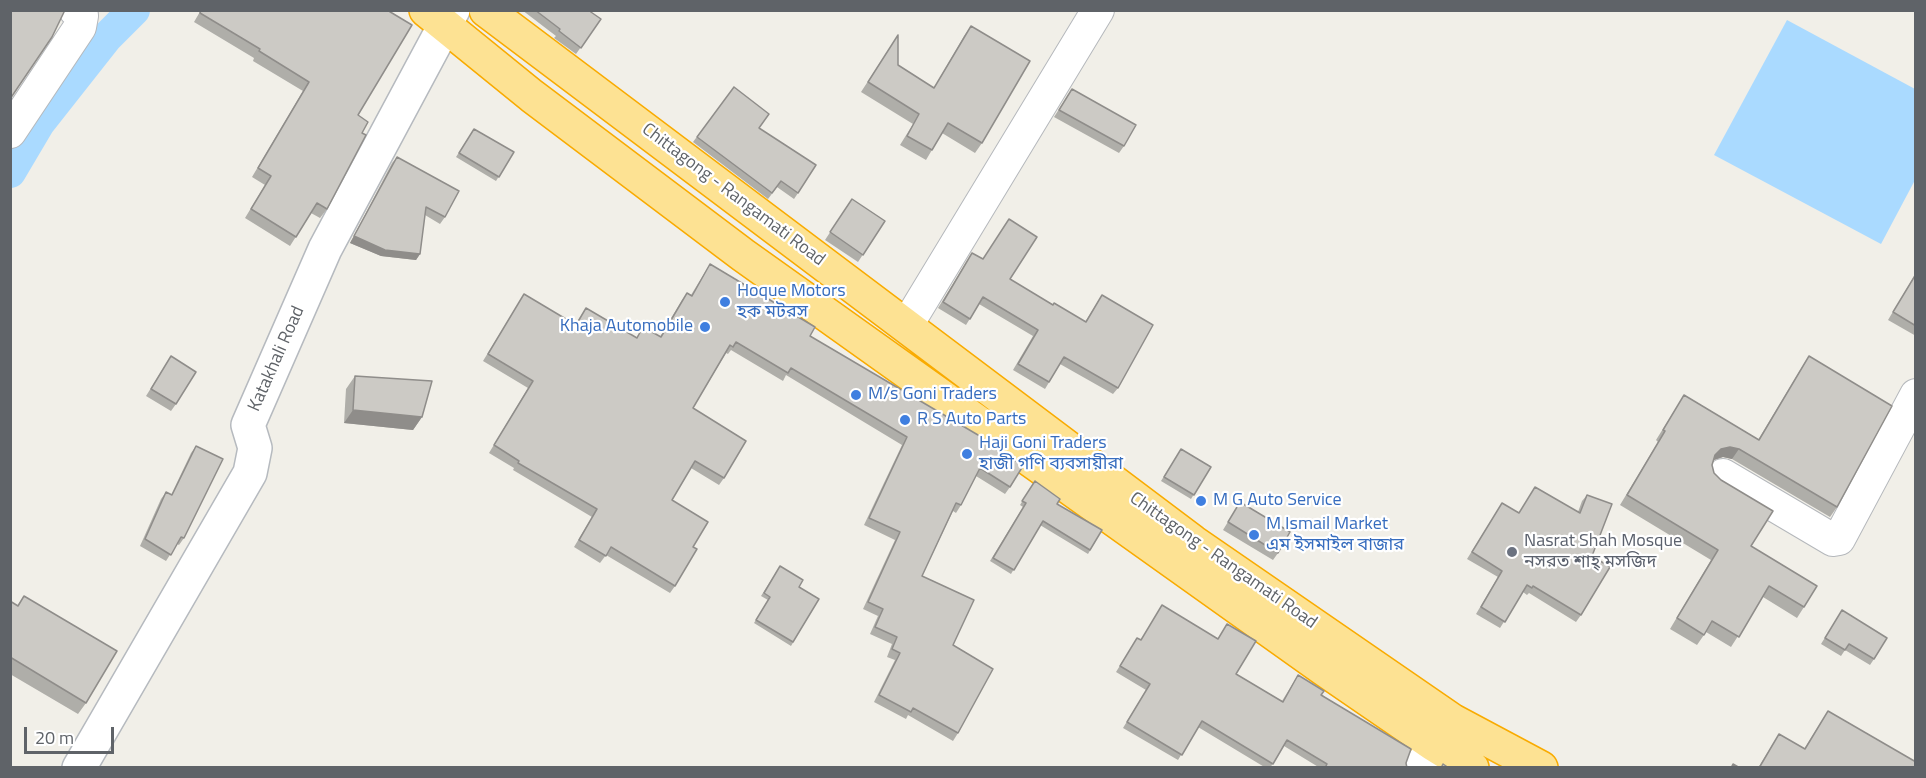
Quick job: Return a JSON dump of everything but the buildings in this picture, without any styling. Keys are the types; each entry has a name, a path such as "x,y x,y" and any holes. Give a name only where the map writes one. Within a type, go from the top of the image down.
{"highway":[{"name":"Chittagong - Rangamati Road","path":"486,10 1193,542 1453,721 1541,768"},
{"name":"Chittagong - Rangamati Road","path":"441,16 532,96 743,255 1324,669 1426,756 1472,768"}],"street":[{"path":"10,132 80,27 82,16 75,10"},
{"path":"907,325 1098,10"},
{"name":"Katakhali Road","path":"79,768 250,473 255,448 248,425 325,249 441,16"},
{"path":"1723,475 1833,540 1839,539 1916,395"}],"water":[{"path":"1787,20 1915,89 1915,180 1881,244 1714,155"}],"waterway":[{"path":"10,172 39,123 106,38 134,10"}],"place":[{"name":"Hoque Motors হক মটরস","path":"725,302"},
{"name":"Khaja Automobile","path":"705,327"},
{"name":"M/s Goni Traders","path":"856,395"},
{"name":"R S Auto Parts","path":"905,420"},
{"name":"Haji Goni Traders হাজী গণি ব্যবসায়ীরা","path":"967,454"},
{"name":"M G Auto Service","path":"1201,501"},
{"name":"M Ismail Market এম ইসমাইল বাজার","path":"1254,535"},
{"name":"Nasrat Shah Mosque নসরত শাহ্‌ মসজিদ","path":"1512,552"}]}
